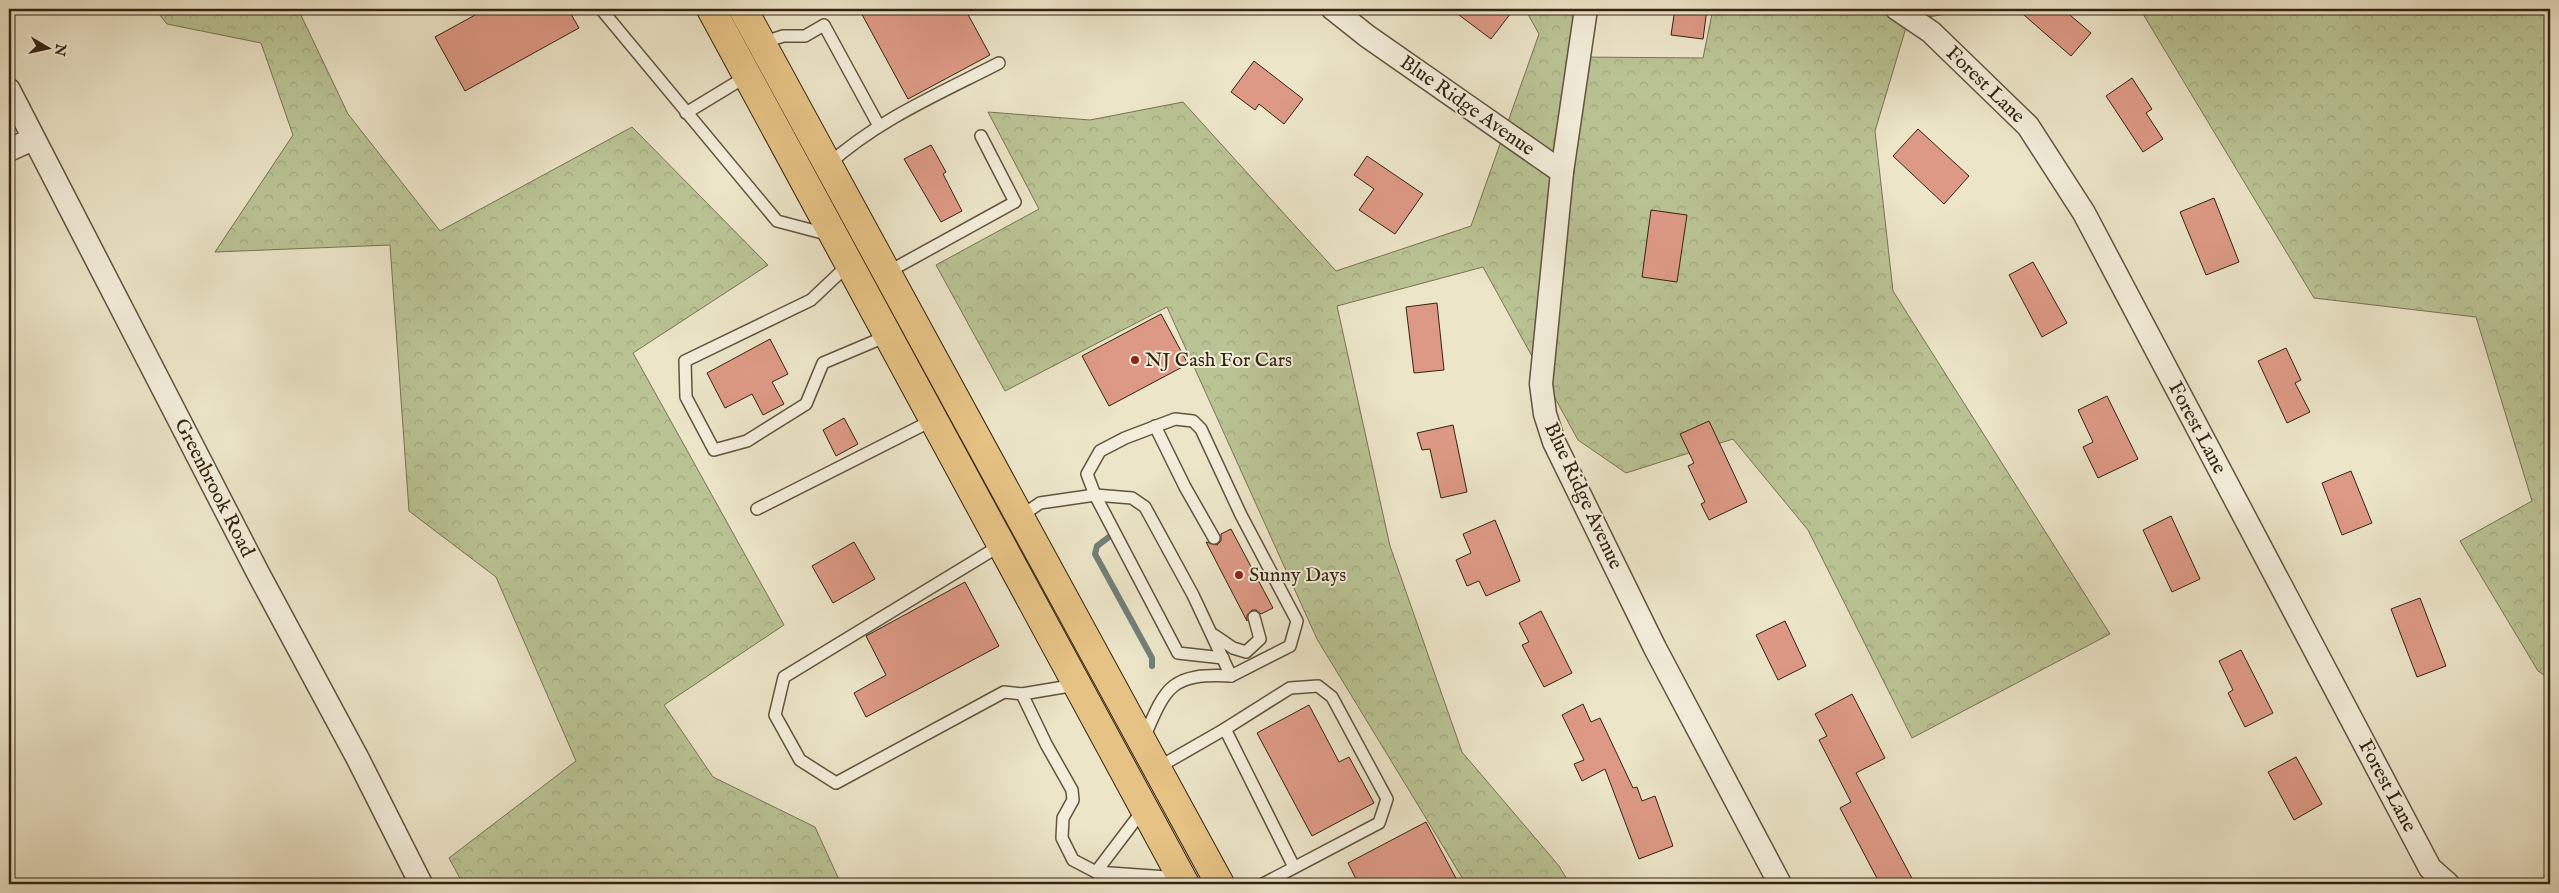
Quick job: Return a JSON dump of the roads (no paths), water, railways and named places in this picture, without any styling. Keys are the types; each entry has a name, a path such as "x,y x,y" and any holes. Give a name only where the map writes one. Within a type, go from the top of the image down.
{"highway":[{"path":"711,9 1183,881"},
{"path":"743,9 1220,884"}],"street":[{"name":"Blue Ridge Avenue","path":"1333,9 1367,36 1562,172 1541,384 1545,414 1554,442 1655,648 1780,884"},
{"path":"1562,172 1586,9"},
{"name":"Forest Lane","path":"1897,9 1931,32 2028,126 2084,213 2430,868 2448,884"},
{"name":"Greenbrook Road","path":"9,90 258,574 358,759 420,884"},
{"path":"9,150 33,139"}],"lane":[{"path":"601,9 777,222 834,235"},
{"path":"762,43 783,36 805,36 824,25 879,126"},
{"path":"828,165 849,146 879,126 1000,62"},
{"path":"686,114 747,76"},
{"path":"886,273 1015,202 981,136"},
{"path":"849,264 811,300 685,361 686,397 714,450 747,440 806,404 823,363 887,336"},
{"path":"1142,742 1169,687 1183,679 1210,675 1231,676 1290,646 1297,621 1241,515 1201,429 1194,421 1175,419 1125,438 1100,451 1087,474 1094,495 1178,653 1223,658"},
{"path":"757,509 933,420"},
{"path":"1155,426 1184,487 1214,538"},
{"path":"1019,518 1040,503 1094,495 1132,498 1145,507 1212,634 1231,676"},
{"path":"1001,545 784,677 775,715 800,760 836,783 1004,692 1022,694 1076,685"},
{"path":"1212,634 1232,648 1246,652 1260,639 1254,617"},
{"path":"1157,768 1225,729 1290,688 1318,686 1332,697 1387,799 1379,823 1263,884"},
{"path":"1022,694 1046,744 1072,790 1073,800 1063,818 1062,838 1073,860 1096,872 1183,881"},
{"path":"1225,729 1294,867"},
{"path":"1096,872 1144,810"}],"waterway":[{"path":"1109,537 1097,546 1095,554 1152,658 1152,666"}],"place":[{"name":"NJ Cash For Cars","path":"1135,360"},
{"name":"Sunny Days","path":"1239,575"}]}
